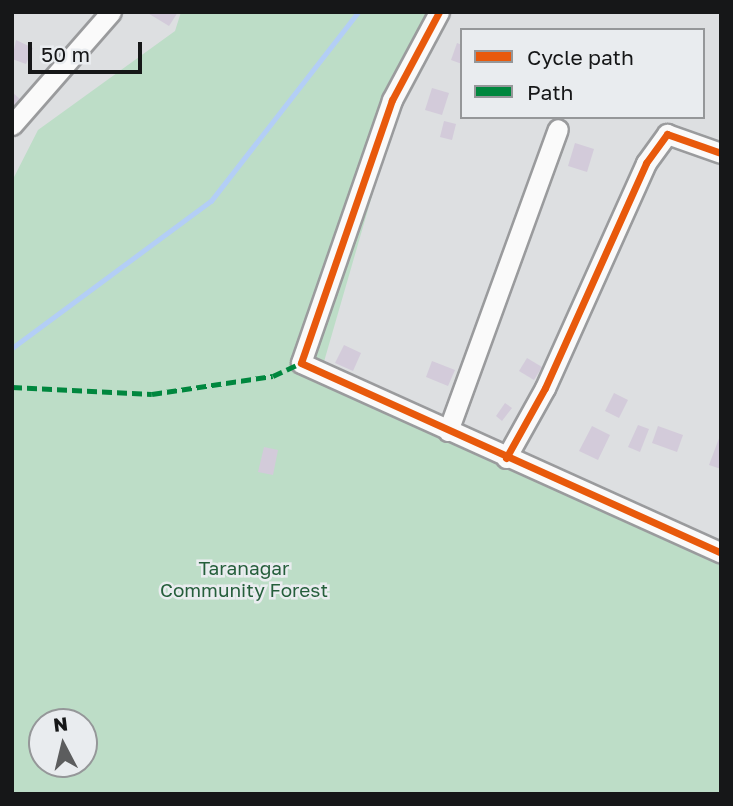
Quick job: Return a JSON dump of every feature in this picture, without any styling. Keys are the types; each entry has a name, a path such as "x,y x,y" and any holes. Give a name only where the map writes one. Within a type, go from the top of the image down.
{"street":[{"path":"12,125 111,12"},
{"path":"439,12 392,100 301,363 721,553"},
{"path":"448,431 558,129"},
{"path":"506,458 545,388 646,163 667,134 721,153"}],"green space":[{"name":"Taranagar Community Forest","path":"181,12 439,12 413,54 319,379 721,559 721,794 12,794 12,181 38,130 175,31"}],"building":[{"path":"146,12 178,12 169,26"},
{"path":"16,40 33,48 26,64 12,59"},
{"path":"457,43 460,44 460,63 451,60"},
{"path":"432,88 449,93 442,115 425,110"},
{"path":"12,92 21,100 12,110"},
{"path":"444,121 456,124 452,140 440,137"},
{"path":"575,143 594,149 587,172 568,166"},
{"path":"344,345 361,353 353,371 335,363"},
{"path":"527,358 542,367 534,380 519,371"},
{"path":"432,361 455,370 448,386 426,377"},
{"path":"614,393 628,400 619,418 605,411"},
{"path":"505,403 512,408 502,421 496,416"},
{"path":"638,425 649,429 640,452 628,447"},
{"path":"592,426 610,435 598,460 579,451"},
{"path":"658,426 683,435 677,452 652,443"},
{"path":"721,433 721,469 709,465"},
{"path":"264,447 278,450 273,475 258,472"}],"waterway":[{"path":"12,348 211,201 358,12"}],"marked path":[{"path":"12,387 152,394 273,376 301,363"}],"cycle path":[{"path":"439,12 392,100 301,363 721,553"},
{"path":"506,458 545,388 646,163 667,134 721,153"}]}
